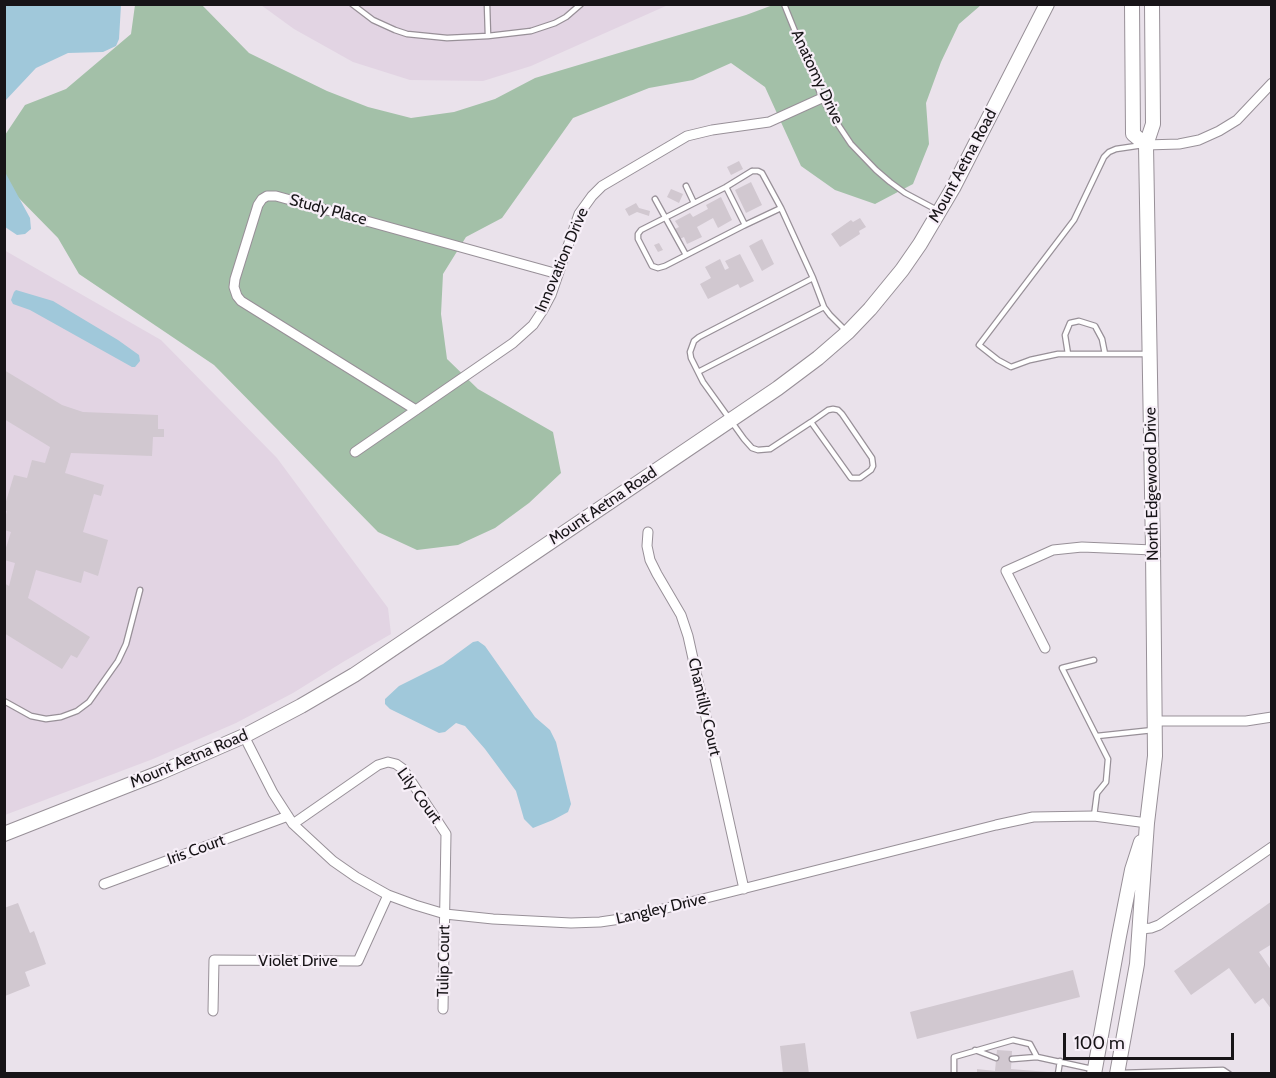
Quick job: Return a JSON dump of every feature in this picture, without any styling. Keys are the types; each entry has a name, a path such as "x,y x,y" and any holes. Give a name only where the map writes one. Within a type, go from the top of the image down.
{"main road":[{"name":"Mount Aetna Road","path":"4,834 159,773 244,736 301,706 354,675 798,374 848,333 902,270 940,211 1047,4"},
{"path":"1132,4 1132,134 1146,145"},
{"name":"North Edgewood Drive","path":"1117,1073 1137,964 1141,929 1156,725 1146,145 1154,124 1152,4"},
{"name":"North Edgewood Drive","path":"1094,1071 1130,881 1147,823"}],"street":[{"path":"1146,145 1179,144 1199,140 1219,131 1237,120 1272,83"},
{"name":"Innovation Drive","path":"355,452 526,332 543,310 551,294 579,214 592,196 608,182 687,136 769,122 822,98"},
{"name":"Study Place","path":"416,411 238,298 235,281 258,205 262,199 267,196 276,196 558,274"},
{"name":"Chantilly Court","path":"648,532 647,546 650,560 681,615 688,636 744,889"},
{"path":"1045,648 1006,571 1053,550 1082,547 1153,550"},
{"path":"1156,725 1272,717"},
{"name":"Langley Drive","path":"244,736 273,793 290,820 333,861 388,895 415,905 445,914 493,919 571,923 627,918 1033,817 1094,816 1147,823"},
{"name":"Lily Court","path":"290,820 378,765 388,762 396,764 403,769 446,834 445,914"},
{"name":"Iris Court","path":"104,884 290,820"},
{"path":"1141,929 1158,925 1272,846"},
{"name":"Violet Drive","path":"213,1011 214,960 358,961 388,895"},
{"name":"Tulip Court","path":"443,1009 445,914"}],"lane":[{"path":"352,4 373,20 407,34 447,38 518,34 531,31 566,17 581,4"},
{"path":"487,4 489,36"},
{"name":"Anatomy Drive","path":"783,4 822,98 846,136 876,170 905,193 940,211"},
{"path":"1146,145 1116,149 1104,157 1074,220 979,345 1011,367 1058,354 1150,354"},
{"path":"781,208 661,267 654,267 650,264 638,239 641,230 726,187 752,171 758,171 762,173 781,208 824,307 848,333"},
{"path":"686,186 694,203"},
{"path":"726,187 745,225"},
{"path":"655,199 686,255"},
{"path":"811,422 851,478 860,478 871,470 872,458 838,411 833,409 828,410 770,449 758,450 748,444 703,382 690,352 694,341 699,337 813,278"},
{"path":"698,372 824,307"},
{"path":"1068,354 1065,335 1070,323 1079,321 1095,326 1102,339 1105,354"},
{"path":"4,701 31,716 45,718 60,717 77,711 89,702 118,661 126,644 140,590"},
{"path":"1094,660 1062,668 1108,759 1106,782 1097,793 1094,816"},
{"path":"1097,736 1156,725"},
{"path":"954,1074 954,1057 1013,1040 1030,1044 1037,1057"},
{"path":"975,1050 996,1058"},
{"path":"1012,1059 1037,1057 1094,1071"},
{"path":"1059,1074 1060,1061"},
{"path":"1117,1073 1222,1070 1229,1074"}],"shaded area":[{"path":"261,5 668,5 531,66 483,81 410,80 353,62 294,29"},
{"path":"4,250 161,340 277,458 388,608 391,634 293,693 236,723 153,759 5,815"}],"green space":[{"path":"135,5 202,5 249,53 327,91 368,107 411,118 454,112 495,99 535,78 773,5 981,5 959,24 941,62 926,103 929,144 913,184 875,204 835,190 801,166 765,87 731,63 693,80 649,88 573,118 502,218 466,237 443,274 441,314 447,359 478,389 553,432 561,473 529,503 495,528 458,545 417,550 378,532 214,365 79,274 58,238 5,184 5,135 25,105 66,89 131,34"}],"water":[{"path":"5,4 121,5 119,39 116,46 103,52 68,53 36,68 5,101"},
{"path":"5,172 30,218 31,229 25,234 17,235 5,227"},
{"path":"16,290 53,301 118,340 139,355 140,361 132,367 30,310 13,304 11,300"},
{"path":"478,641 485,646 535,717 550,730 556,742 571,804 568,812 533,828 524,819 516,791 465,726 456,723 445,732 439,733 390,709 385,704 385,699 399,686 443,664 473,642"}],"building":[{"path":"739,161 743,169 731,175 727,167"},
{"path":"751,182 762,205 746,213 735,190"},
{"path":"671,189 683,194 679,203 667,197"},
{"path":"721,197 732,220 718,228 713,218 697,227 702,237 687,244 684,237 680,239 675,229 679,227 675,221 690,213 693,217 708,209 706,205"},
{"path":"636,203 639,208 650,211 649,216 637,212 629,216 625,209"},
{"path":"860,218 866,227 859,231 860,234 840,247 831,234 851,220 853,222"},
{"path":"762,239 774,264 762,271 749,246"},
{"path":"659,243 663,250 658,252 654,245"},
{"path":"740,254 754,281 740,288 738,284 708,299 700,284 711,278 705,267 720,259 725,270 729,268 725,261"},
{"path":"4,370 62,405 83,412 158,415 158,429 164,429 164,437 153,437 152,456 71,453 65,473 104,485 101,496 94,494 83,532 108,540 98,576 84,571 81,583 36,570 28,598 90,637 77,658 71,655 62,669 4,633 4,583 9,586 15,563 4,560 11,532 4,530 7,511 4,508 14,475 27,478 32,460 45,463 50,447 4,419"},
{"path":"1272,901 1272,944 1259,952 1272,971 1272,1010 1263,998 1255,1004 1229,968 1191,995 1174,971"},
{"path":"18,903 30,933 34,931 46,964 25,972 30,986 5,996 4,908"},
{"path":"1073,970 1080,997 917,1039 910,1012"},
{"path":"805,1043 809,1074 783,1074 780,1046"},
{"path":"997,1050 1012,1051 1011,1069 1048,1072 1048,1074 977,1074 977,1069 995,1071"}]}
